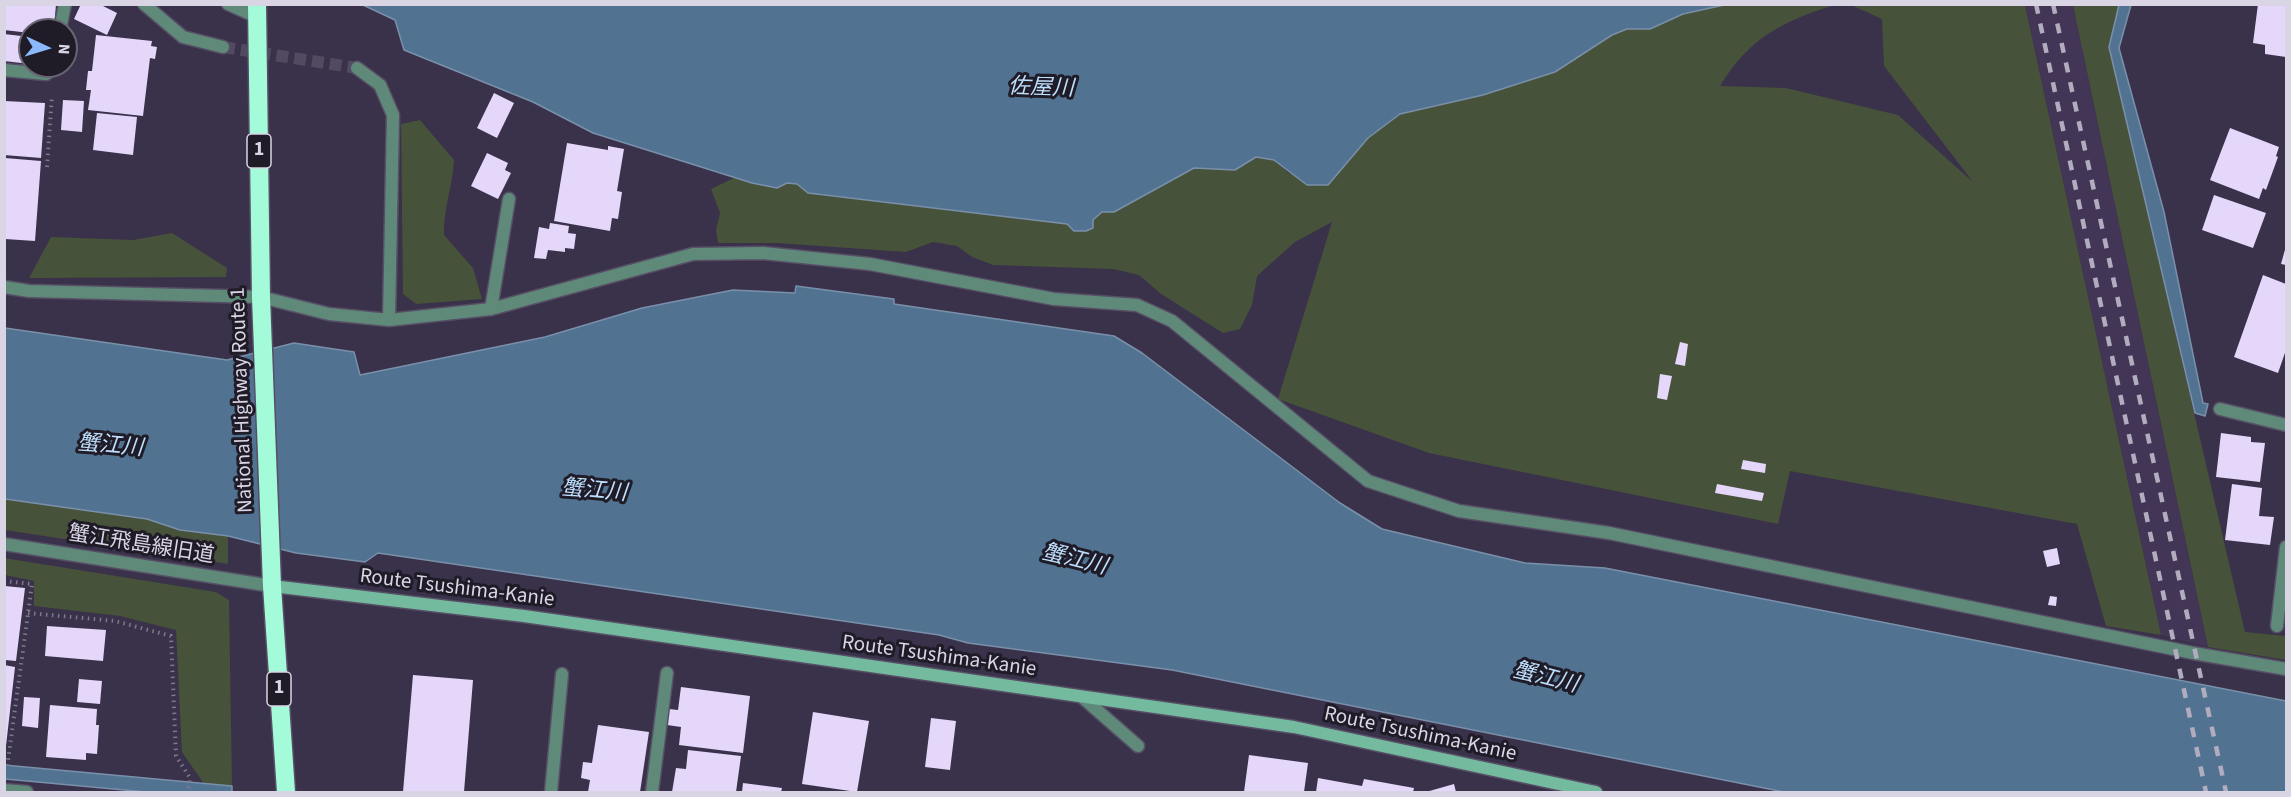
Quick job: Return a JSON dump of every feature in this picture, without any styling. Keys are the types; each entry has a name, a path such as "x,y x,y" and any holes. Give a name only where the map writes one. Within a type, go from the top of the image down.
{"highway":[{"name":"National Highway Route 1","path":"257,9 261,297 272,586 286,792"}],"main road":[{"name":"Route Tsushima-Kanie","path":"272,586 524,616 1294,727 1596,792"}],"street":[{"path":"144,4 183,37 223,47"},
{"path":"228,4 257,9"},
{"path":"357,68 380,85 393,115 389,320"},
{"path":"491,309 509,199"},
{"path":"4,287 29,291 261,297 329,314 389,320 491,309 693,254 763,253 870,264 1054,299 1137,305 1172,321 1368,481 1459,511 1609,533 2176,650 2286,669"},
{"path":"2220,409 2286,425"},
{"name":"蟹江飛島線旧道","path":"4,544 272,586"},
{"path":"2277,626 2286,547"},
{"path":"652,792 667,673"},
{"path":"551,792 562,674"},
{"path":"1082,697 1138,746"},
{"path":"4,789 27,792"}],"path":[{"path":"47,167 53,78"},
{"path":"4,581 32,584 8,763"},
{"path":"28,613 115,621 171,636 176,756 190,778 188,792"}],"shaded area":[{"path":"2025,5 2073,5 2208,647 2161,635"}],"green space":[{"path":"1724,4 1834,5 1783,25 1756,43 1731,69 1720,86 1786,88 1898,115 1973,182 1884,66 1882,19 1851,5 2025,5 2161,635 2106,626 2077,524 1790,471 1778,524 1429,453 1278,399 1332,222 1295,242 1257,276 1252,305 1240,329 1223,333 1161,294 1139,275 1113,269 993,265 972,257 957,246 933,242 906,252 777,243 718,243 716,230 720,213 711,189 736,177 752,183 797,184 808,193 1068,224 1074,231 1102,212 1114,212 1194,168 1235,169 1256,156 1274,160 1289,173 1328,185 1368,138 1400,114 1483,95 1555,72 1612,35 1627,29 1650,29 1683,14"},
{"path":"2073,5 2119,5 2109,47 2245,632 2286,636 2286,660 2208,647"},
{"path":"420,120 454,160 444,235 473,268 482,299 416,304 403,294 401,124"},
{"path":"172,233 227,268 226,277 29,278 51,237 133,240"},
{"path":"5,499 147,519 180,530 228,536 228,564 5,530"},
{"path":"4,558 216,592 229,600 232,786 204,784 182,752 176,630 120,616 34,606 34,581 5,575"}],"water":[{"name":"佐屋川","path":"363,5 1724,5 1683,14 1650,29 1627,29 1612,35 1555,72 1483,95 1400,114 1368,138 1328,185 1307,185 1274,160 1256,157 1235,170 1194,168 1114,212 1102,212 1093,220 1093,228 1086,231 1074,231 1067,224 808,193 797,184 787,183 777,188 752,183 593,133 533,102 404,50 395,20"},
{"path":"2119,5 2131,5 2119,48 2164,212 2203,403 2208,404 2205,416 2195,413 2109,47"},
{"name":"蟹江川","path":"796,286 894,299 894,304 1114,336 1142,353 1340,503 1382,529 1525,563 1605,568 2286,701 2286,792 1784,792 1172,670 968,643 939,635 378,553 365,562 296,553 228,536 180,530 147,519 5,499 5,328 227,360 294,343 354,352 360,375 545,337 642,308 733,290 795,293"},
{"path":"4,765 232,786 232,792 146,792 5,779"}],"building":[{"path":"4,4 56,4 55,18 18,18 18,32 4,30"},
{"path":"81,4 99,4 117,13 107,35 74,18"},
{"path":"2258,4 2286,4 2286,57 2265,54 2265,45 2253,43"},
{"path":"4,34 18,36 18,63 4,61"},
{"path":"96,35 152,41 151,46 157,47 155,59 150,58 143,116 88,110 91,90 86,90 88,71 92,71"},
{"path":"494,93 514,103 497,138 477,128"},
{"path":"63,100 84,101 82,132 61,130"},
{"path":"4,101 45,103 41,158 4,155"},
{"path":"97,113 137,117 133,155 93,150"},
{"path":"2230,128 2279,147 2276,156 2278,157 2266,190 2263,188 2259,199 2210,180"},
{"path":"567,143 608,150 608,146 624,149 617,191 622,192 618,219 612,218 610,231 554,221"},
{"path":"487,153 508,163 505,170 511,173 498,199 471,186"},
{"path":"5,158 41,161 35,241 5,239"},
{"path":"2214,195 2266,213 2253,248 2202,230"},
{"path":"550,223 569,226 568,233 576,234 574,249 565,248 565,252 548,250 546,259 534,258 539,227 549,229"},
{"path":"2286,246 2286,265 2281,264"},
{"path":"2263,275 2286,284 2286,350 2278,373 2234,357"},
{"path":"1680,342 1688,344 1685,366 1675,364"},
{"path":"1660,374 1672,376 1667,400 1657,398"},
{"path":"2221,433 2251,437 2251,442 2265,443 2260,482 2216,477"},
{"path":"1743,460 1766,464 1765,473 1741,469"},
{"path":"1717,484 1764,493 1762,501 1715,493"},
{"path":"2232,484 2262,488 2259,516 2274,517 2270,545 2225,540"},
{"path":"2057,548 2060,564 2047,567 2043,551"},
{"path":"5,586 25,588 16,661 5,660"},
{"path":"2050,596 2057,597 2056,606 2048,605"},
{"path":"47,626 106,630 103,661 45,656"},
{"path":"4,665 15,667 6,746 4,746"},
{"path":"413,675 473,680 464,792 403,792"},
{"path":"79,679 102,681 100,704 77,702"},
{"path":"681,687 750,696 743,753 679,745 681,727 667,725 669,709 678,710"},
{"path":"24,697 40,698 38,728 22,726"},
{"path":"50,705 97,709 96,725 99,725 97,754 86,753 86,760 46,757"},
{"path":"813,712 869,721 857,792 802,784"},
{"path":"931,718 956,721 950,770 925,767"},
{"path":"598,725 649,732 640,792 588,792 590,780 581,778 583,762 592,763"},
{"path":"688,750 741,756 736,792 672,792 676,768 686,769"},
{"path":"1249,755 1308,763 1304,792 1244,792"},
{"path":"1318,778 1362,786 1364,779 1414,788 1413,792 1316,792"},
{"path":"743,783 782,788 781,792 742,792"},
{"path":"1454,784 1456,792 1426,792"}],"tunnel":[{"path":"223,47 357,68"}],"railway":[{"path":"2036,4 2206,792"},
{"path":"2053,4 2226,792"}]}
